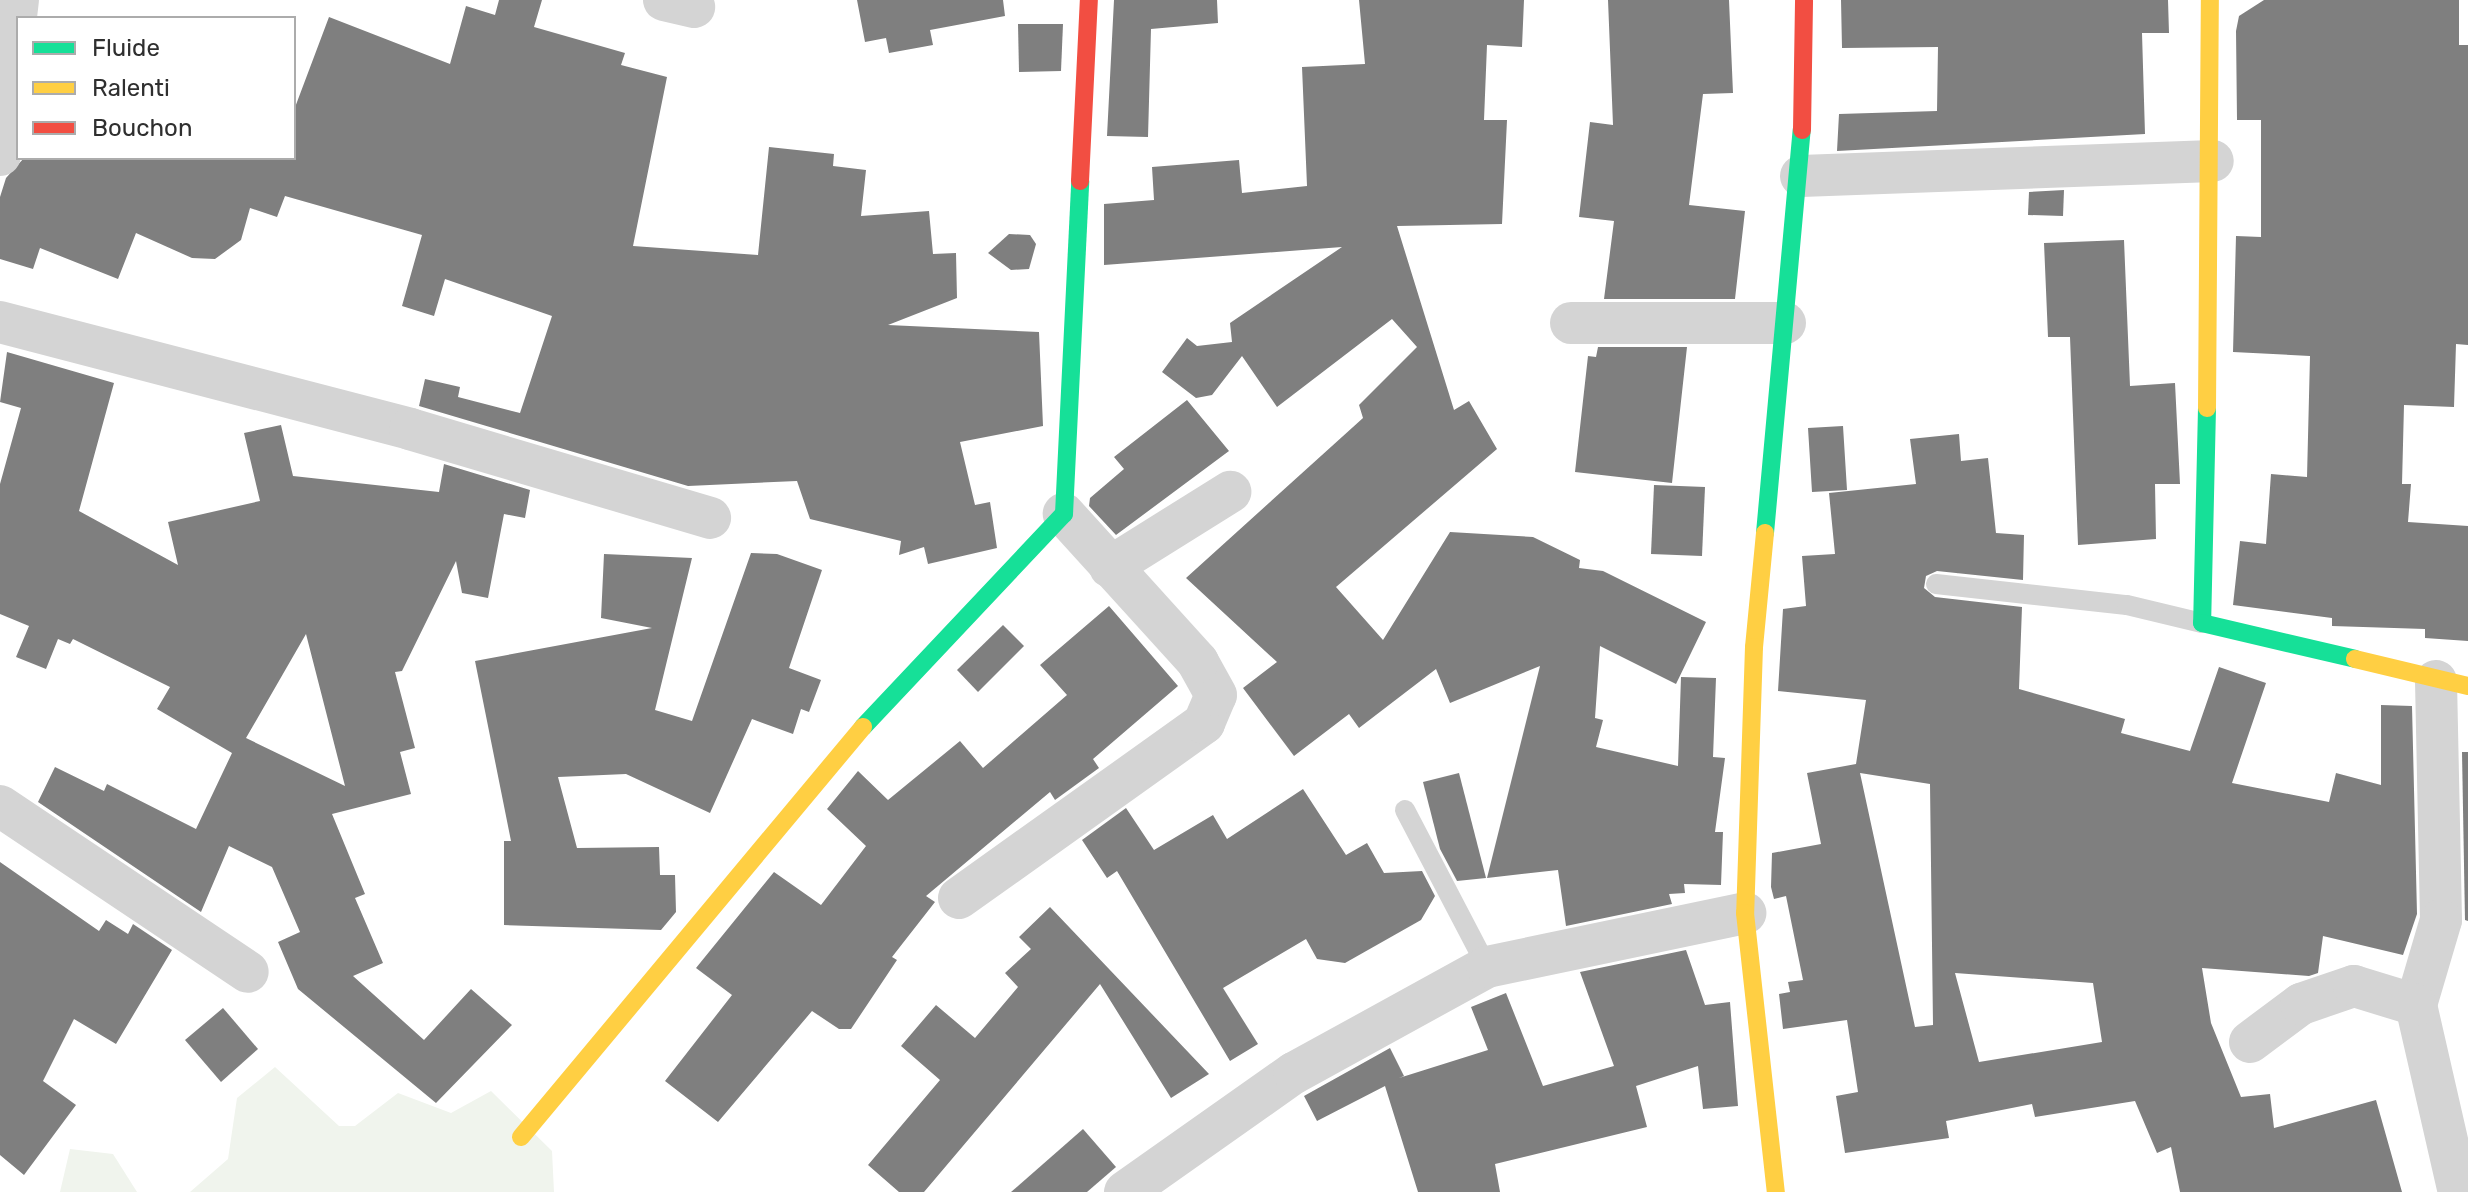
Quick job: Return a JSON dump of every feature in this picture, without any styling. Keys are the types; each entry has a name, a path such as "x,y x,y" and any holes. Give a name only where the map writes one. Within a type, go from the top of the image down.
{"street":[{"path":"0,16 16,0"},
{"path":"0,155 16,0"},
{"path":"521,1137 891,693 1064,514 1089,0"},
{"path":"1776,1192 1745,913 1754,647 1801,176 1804,0"},
{"path":"2210,0 2213,161 2202,623 2452,683 2441,920 2416,1005 2459,1192"},
{"path":"1801,176 2213,161"},
{"path":"0,322 410,429 710,518"},
{"path":"1571,323 1785,323"},
{"path":"1110,567 1230,492"},
{"path":"959,898 1204,723 1216,695 1210,679 1064,514"},
{"path":"0,806 248,972"},
{"path":"1125,1192 1294,1073 1487,967 1745,913"},
{"path":"2250,1042 2301,1004 2354,986 2416,1005"}],"lane":[{"path":"1936,584 2127,605 2202,623"},
{"path":"1405,810 1487,967"}],"shaded area":[{"path":"275,1067 339,1126 355,1126 398,1093 451,1113 491,1091 552,1151 554,1192 190,1192 228,1159 237,1098"},
{"path":"70,1149 113,1154 137,1192 60,1192"}],"building":[{"path":"499,0 542,0 534,27 625,53 621,65 667,77 633,246 758,255 769,147 834,154 833,166 866,170 861,216 929,211 933,254 956,253 957,298 888,325 1039,332 1043,426 960,442 975,505 990,502 997,548 928,564 924,547 899,555 901,541 810,519 797,481 688,486 419,406 425,379 460,387 458,397 520,413 552,316 445,279 434,316 402,306 422,235 285,196 277,217 250,208 241,240 215,259 192,258 136,233 118,279 40,248 33,269 0,259 0,197 6,178 22,160 296,160 296,105 329,17 450,64 466,6 495,15"},
{"path":"857,0 1003,0 1005,16 930,30 933,45 889,53 886,38 865,42"},
{"path":"1114,0 1217,0 1218,23 1151,29 1148,137 1107,136"},
{"path":"1359,0 1524,0 1522,47 1487,45 1484,120 1507,120 1502,224 1397,226 1454,410 1469,401 1497,449 1336,587 1383,640 1450,532 1533,537 1580,560 1579,568 1603,571 1706,622 1676,684 1600,646 1595,718 1603,720 1596,747 1678,766 1681,677 1716,678 1713,757 1725,758 1715,832 1723,832 1721,885 1684,884 1685,893 1669,894 1672,904 1566,926 1558,870 1487,878 1540,666 1450,703 1436,669 1359,728 1349,714 1294,756 1243,688 1277,662 1186,578 1363,418 1359,405 1417,347 1392,319 1277,407 1242,356 1212,395 1196,398 1162,372 1187,338 1197,346 1232,342 1230,323 1342,247 1104,265 1104,204 1154,200 1152,167 1239,160 1242,193 1307,186 1302,67 1365,64"},
{"path":"1608,0 1729,0 1733,93 1703,94 1689,205 1745,211 1735,299 1604,299 1614,221 1579,217 1590,122 1613,125"},
{"path":"1841,0 2168,0 2169,33 2142,33 2145,134 1837,151 1839,114 1937,111 1938,47 1842,48"},
{"path":"2264,0 2459,0 2459,45 2468,45 2468,345 2456,344 2454,407 2404,405 2402,484 2411,484 2408,522 2468,526 2468,641 2425,638 2425,629 2332,626 2332,618 2233,605 2240,541 2266,544 2271,474 2307,477 2310,356 2233,352 2236,236 2261,237 2261,120 2237,120 2236,31 2239,16"},
{"path":"1018,24 1063,24 1061,71 1019,72"},
{"path":"2064,190 2063,216 2028,215 2029,192"},
{"path":"1009,234 1030,235 1036,244 1029,269 1011,270 988,253"},
{"path":"2124,240 2130,386 2175,383 2180,484 2155,484 2156,539 2078,545 2070,337 2048,337 2044,243"},
{"path":"1598,347 1687,347 1672,483 1575,472 1588,356 1596,357"},
{"path":"7,352 114,383 79,511 178,565 168,522 260,501 244,433 281,425 293,476 439,492 444,464 530,490 525,518 504,514 488,598 462,593 456,561 402,671 395,672 415,748 400,752 411,794 332,814 365,894 355,898 383,963 353,976 424,1040 471,989 512,1025 436,1103 298,989 278,942 300,932 272,867 229,846 201,912 38,802 55,767 104,791 107,784 196,829 232,753 157,709 170,687 73,639 70,644 58,639 46,669 16,657 29,626 0,614 0,484 21,408 0,402","holes":["306,634 345,786 246,738"]},
{"path":"1187,400 1229,451 1116,535 1089,506 1090,498 1124,469 1114,457"},
{"path":"1843,426 1847,490 1812,492 1808,428"},
{"path":"1959,434 1961,461 1988,458 1996,533 2024,535 2023,580 1937,571 1926,576 1924,588 1935,597 2022,607 2019,689 2125,719 2121,733 2190,751 2219,667 2266,683 2232,783 2329,802 2336,773 2381,785 2381,705 2412,706 2417,914 2403,955 2323,936 2318,973 2309,976 2202,968 2211,1023 2241,1097 2270,1094 2274,1128 2376,1100 2402,1192 2180,1192 2171,1147 2157,1153 2135,1101 2035,1117 2032,1104 1946,1121 1949,1138 1845,1153 1836,1096 1858,1092 1847,1020 1783,1029 1779,994 1790,992 1788,982 1803,980 1786,896 1774,899 1771,887 1772,853 1821,844 1807,773 1856,764 1866,700 1778,691 1783,609 1806,606 1802,556 1835,554 1829,493 1916,484 1910,439","holes":["1860,773 1930,784 1933,1025 1915,1027","1955,973 2093,983 2102,1042 1979,1062"]},
{"path":"1654,485 1705,487 1702,556 1651,554"},
{"path":"751,553 777,554 822,570 789,668 821,680 809,712 801,709 793,734 752,719 710,813 626,774 558,777 577,848 659,847 660,875 675,875 676,912 661,930 504,925 504,841 511,841 475,661 652,628 601,618 604,554 692,558 655,710 692,721"},
{"path":"1109,606 1178,686 1093,759 1099,768 1055,800 1050,792 926,896 935,902 892,957 897,960 851,1029 839,1029 812,1011 718,1122 665,1081 732,995 696,968 774,872 821,905 866,846 827,809 858,771 888,800 960,741 983,768 1067,695 1040,665"},
{"path":"1003,625 1024,646 978,692 957,670"},
{"path":"2462,752 2468,752 2468,921 2465,920"},
{"path":"1459,773 1486,878 1457,881 1440,849 1423,782"},
{"path":"1303,789 1346,855 1367,843 1384,873 1422,871 1435,896 1421,920 1345,963 1317,959 1306,939 1223,988 1258,1044 1230,1061 1117,871 1107,878 1082,840 1126,808 1154,850 1213,815 1227,839"},
{"path":"0,862 99,931 106,920 128,934 133,924 172,950 116,1044 74,1019 43,1081 76,1105 24,1175 0,1155"},
{"path":"1050,907 1209,1074 1171,1098 1100,984 924,1192 899,1192 868,1165 940,1080 901,1046 936,1005 975,1038 1018,987 1005,973 1031,949 1019,937"},
{"path":"1686,950 1705,1005 1730,1002 1738,1106 1703,1109 1698,1066 1636,1086 1647,1127 1495,1164 1500,1192 1418,1192 1385,1086 1317,1121 1304,1096 1390,1048 1404,1076 1399,1078 1488,1050 1471,1007 1506,993 1543,1086 1614,1066 1580,972"},
{"path":"223,1008 258,1049 221,1082 185,1040"},
{"path":"1083,1129 1116,1167 1087,1192 1011,1192"}],"traffic: fast":[{"path":"1765,533 1802,130"},
{"path":"863,727 1064,514 1080,181"},
{"path":"2207,408 2202,623 2355,659"}],"traffic: slow":[{"path":"2207,408 2210,0"},
{"path":"1765,533 1754,647 1745,913 1776,1192"},
{"path":"2355,659 2468,686"},
{"path":"521,1137 863,727"}],"traffic: jam":[{"path":"1080,181 1089,0"},
{"path":"1802,130 1804,0"}]}
